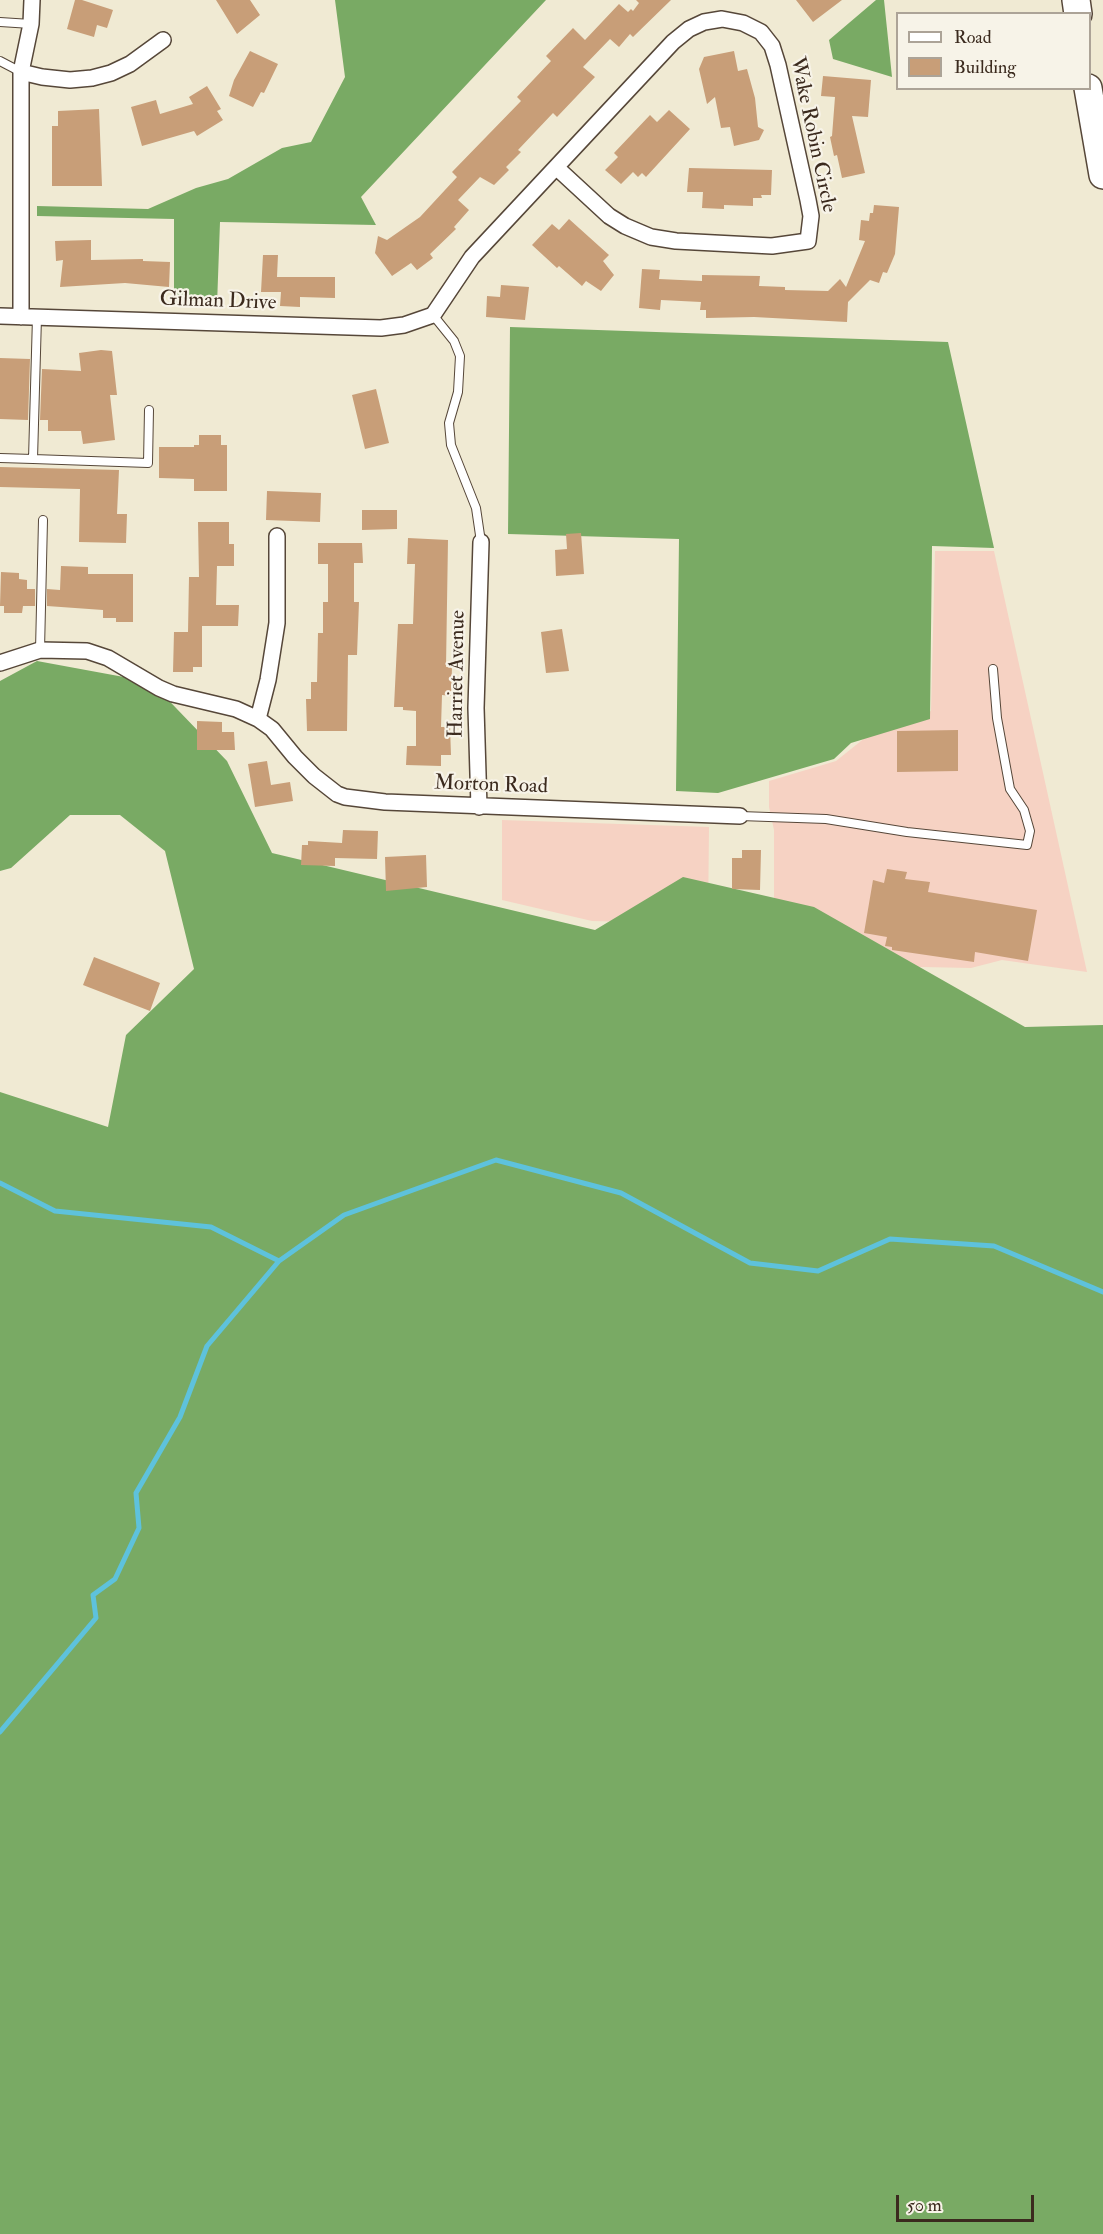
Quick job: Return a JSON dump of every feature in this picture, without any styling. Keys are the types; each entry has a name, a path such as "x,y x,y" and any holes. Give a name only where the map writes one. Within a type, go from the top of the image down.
{"highway":[{"path":"1088,90 1103,175"}],"street":[{"path":"21,317 21,72 31,24 32,0"},
{"name":"Wake Robin Circle","path":"433,315 472,257 673,42 689,29 704,22 722,19 743,23 761,32 772,46 810,207 808,241 772,246 676,241 651,237 609,216 557,168"},
{"path":"21,72 70,80 92,78 111,73 130,64 163,40"},
{"name":"Gilman Drive","path":"0,316 381,328 404,325 433,315"},
{"path":"258,719 268,680 277,623 277,536"},
{"name":"Harriet Avenue","path":"479,807 476,708 481,542"},
{"name":"Morton Road","path":"0,663 40,650 87,651 108,658 173,694 236,709 258,719 272,729 295,758 337,794 385,802 740,816"}],"lane":[{"path":"0,21 31,24"},
{"path":"0,61 21,72"},
{"path":"433,315 454,341 460,356 458,392 449,423 451,445 476,508 481,542"},
{"path":"33,459 37,317"},
{"path":"0,458 148,463 149,410"},
{"path":"40,650 43,520"},
{"name":"Morton Road","path":"740,816 826,819 907,832 1027,845 1030,831 1024,810 1010,789 996,718 993,669"}],"shaded area":[{"path":"935,551 994,551 1087,972 1002,960 971,968 774,964 774,830 769,807 769,781 836,761 866,737 931,711"},
{"path":"502,820 709,827 708,924 592,921 502,900"}],"green space":[{"path":"335,0 546,0 361,197 376,225 220,222 217,305 174,305 174,219 37,216 37,206 148,209 196,188 228,179 282,148 311,142 345,77"},
{"path":"876,0 884,0 892,77 833,59 829,40"},
{"path":"510,327 948,342 994,548 932,546 930,719 851,743 834,759 718,793 676,791 679,539 508,534"},
{"path":"37,661 151,682 227,761 272,853 595,930 683,877 814,907 1025,1027 1103,1025 1103,2234 0,2234 0,1092 108,1127 126,1035 194,969 165,851 120,815 70,815 11,868 0,871 0,681"}],"building":[{"path":"75,0 113,10 107,28 97,25 94,37 67,29"},
{"path":"216,0 250,0 260,15 237,34"},
{"path":"636,0 671,0 633,37 630,34 619,47 610,39 583,67 595,77 557,117 553,113 518,150 521,152 506,167 509,170 494,185 480,177 458,200 469,210 454,227 456,229 430,254 433,258 417,270 411,263 392,276 375,253 378,236 387,240 420,217 457,177 452,172 521,101 517,97 551,61 546,56 573,28 585,40 619,4 628,12 631,9 633,11 639,3"},
{"path":"796,0 842,0 813,22"},
{"path":"250,51 278,64 264,93 261,92 253,107 229,96 234,80"},
{"path":"734,51 738,71 747,69 755,98 758,127 764,130 759,140 734,146 730,127 721,128 715,97 707,104 699,69 704,57"},
{"path":"823,76 871,80 868,117 852,116 865,173 842,178 830,137 832,136 835,97 821,96"},
{"path":"207,86 221,109 217,111 223,120 197,136 194,131 142,146 131,107 156,100 160,114 193,104 189,97"},
{"path":"99,109 102,186 52,186 52,126 58,126 58,111"},
{"path":"669,110 690,129 646,177 642,173 638,177 633,172 621,184 605,170 618,157 614,153 650,115 657,122"},
{"path":"689,168 772,170 771,195 753,198 753,206 724,205 724,209 702,208 703,192 687,192"},
{"path":"874,205 899,207 895,254 887,273 883,272 879,283 870,280 848,302 847,322 754,317 706,318 706,310 700,310 701,302 661,300 660,310 639,308 642,269 660,270 659,279 702,281 702,275 760,276 759,286 785,287 785,290 828,291 840,279 846,287 865,241 859,240 861,220 869,221"},
{"path":"569,219 609,255 603,261 614,275 601,291 586,281 582,286 559,266 557,268 532,245 552,224 559,230"},
{"path":"91,240 91,260 143,259 143,261 170,262 169,287 125,283 60,287 63,260 56,261 55,241"},
{"path":"263,255 278,255 277,277 335,277 335,298 300,297 300,307 280,306 281,292 261,292"},
{"path":"501,285 529,287 525,320 486,317 487,296 500,297"},
{"path":"112,351 117,395 110,395 115,440 83,444 81,431 48,431 48,420 40,420 42,369 81,371 79,353"},
{"path":"0,358 30,359 28,420 0,419"},
{"path":"376,389 389,443 365,449 352,395"},
{"path":"199,435 221,435 221,445 227,445 227,491 194,491 194,479 159,478 159,447 194,447 194,445 199,445"},
{"path":"0,467 119,470 117,514 127,514 126,543 79,542 80,489 0,487"},
{"path":"267,491 321,493 320,522 266,520"},
{"path":"362,510 397,510 397,529 362,530"},
{"path":"198,522 229,522 229,544 234,544 234,566 217,566 216,605 239,605 238,626 202,626 202,667 193,667 193,672 173,672 174,632 188,632 189,577 199,577"},
{"path":"581,533 584,574 556,576 555,550 567,549 566,534"},
{"path":"408,538 448,540 446,667 452,667 451,696 442,695 441,727 450,727 451,755 441,755 441,766 406,765 407,746 416,746 416,711 394,707 398,624 413,624 415,564 407,564"},
{"path":"318,543 362,543 363,563 354,563 354,602 359,602 357,655 348,655 347,731 307,731 306,699 311,699 311,682 317,682 318,633 323,633 323,602 328,602 328,564 318,564"},
{"path":"61,566 88,567 88,574 133,574 133,622 116,622 116,618 103,618 103,610 47,606 47,589 60,590"},
{"path":"1,572 19,573 19,579 27,580 27,589 35,589 35,606 23,606 22,613 4,613 4,606 0,606"},
{"path":"562,629 569,671 546,673 541,632"},
{"path":"197,721 222,722 222,732 234,732 235,750 197,750"},
{"path":"958,730 958,771 897,772 897,731"},
{"path":"267,761 271,785 290,782 293,801 255,807 248,764"},
{"path":"343,830 378,831 377,859 335,858 335,866 301,865 302,845 308,845 308,841 342,843"},
{"path":"742,850 761,850 760,890 732,889 732,858 742,858"},
{"path":"426,855 427,887 386,891 385,857"},
{"path":"887,869 907,872 905,879 930,882 928,892 1037,910 1028,961 975,952 974,962 892,950 892,947 885,946 887,937 864,933 873,880 884,883"},
{"path":"94,957 160,983 150,1011 83,985"}],"waterway":[{"path":"0,1732 96,1618 93,1595 115,1579 139,1528 136,1493 180,1417 207,1346 279,1261 344,1215 496,1160 621,1193 750,1263 818,1271 890,1239 994,1246 1103,1292"},
{"path":"0,1183 55,1211 211,1227 279,1261"}]}
